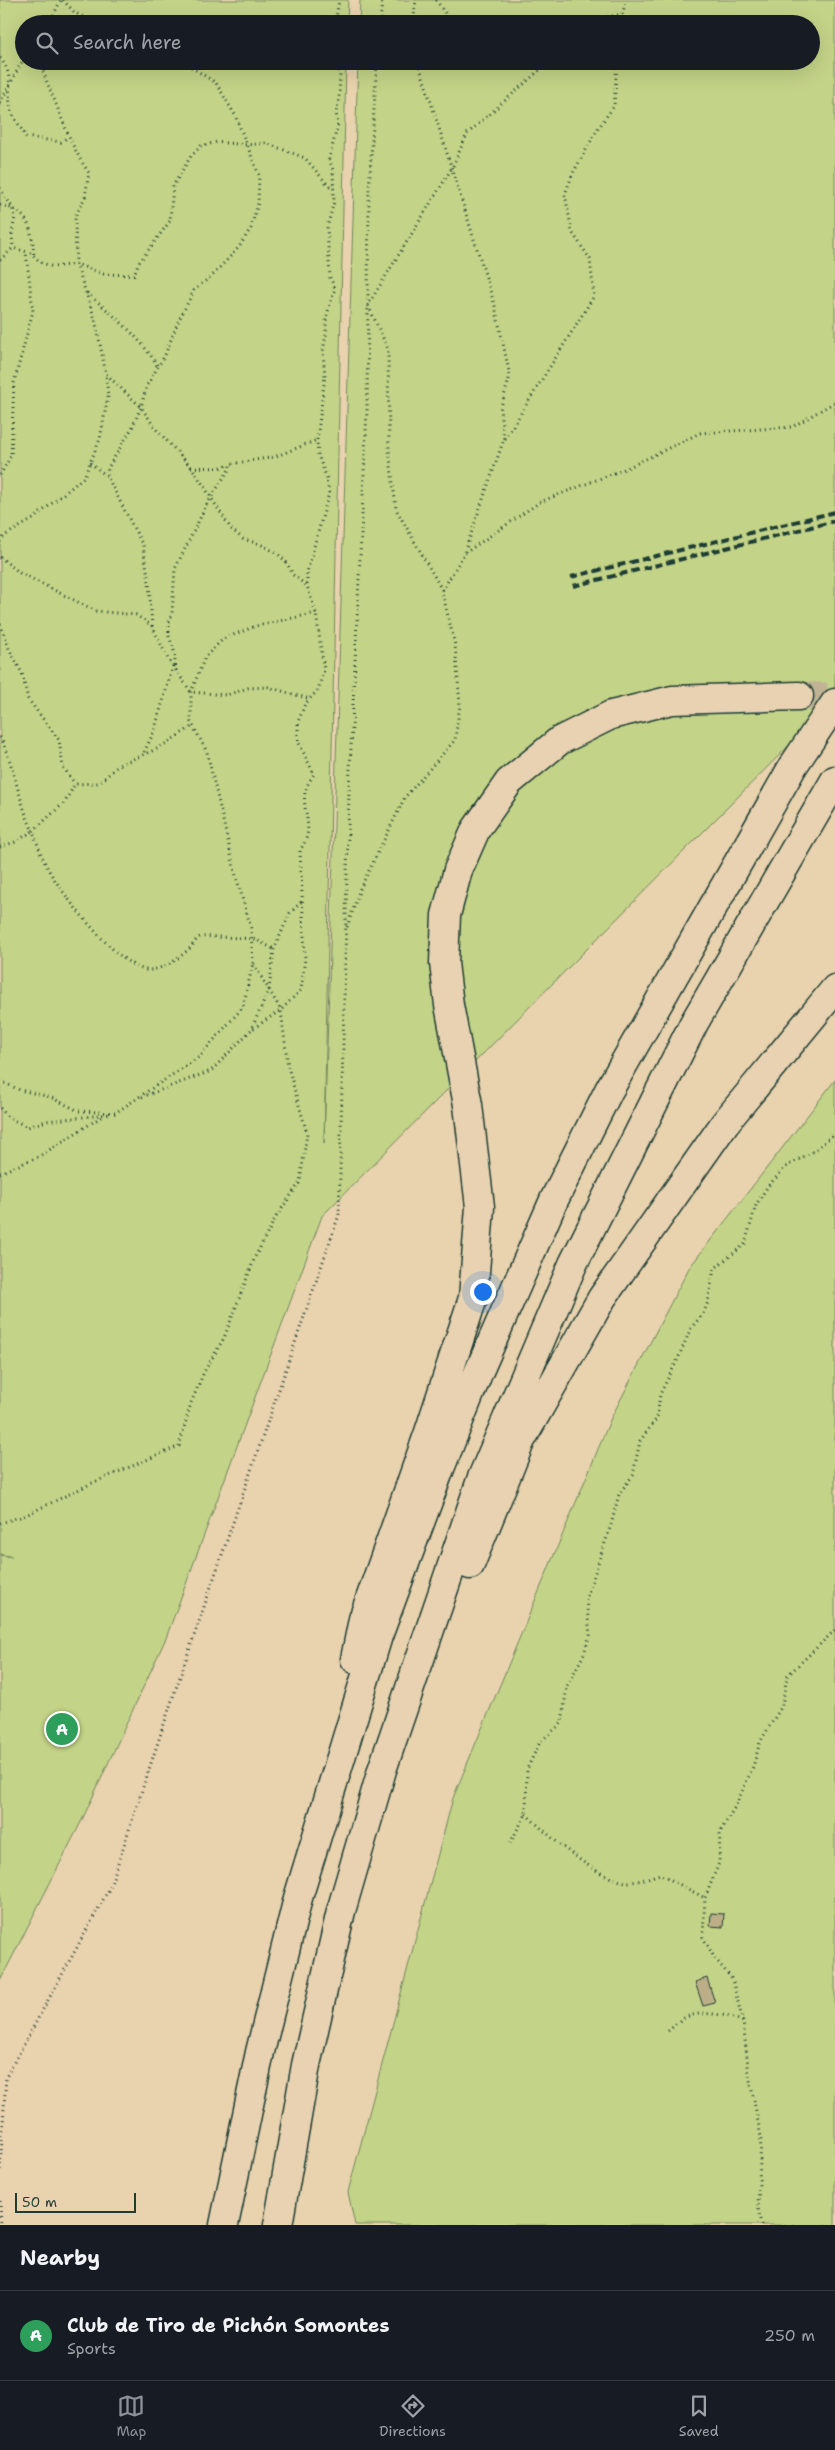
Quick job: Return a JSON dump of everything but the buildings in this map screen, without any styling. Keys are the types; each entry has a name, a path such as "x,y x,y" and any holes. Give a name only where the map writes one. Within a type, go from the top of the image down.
{"highway":[{"path":"326,1808 363,1619 428,1435 473,1298 480,1207 468,1105 449,1005 444,962 446,915 461,862 476,828 509,782 559,741 611,715 672,700 799,696"},
{"path":"224,2225 260,2052 298,1898 378,1636 479,1370 554,1200 609,1090 794,766 835,704"},
{"path":"278,2225 308,2056 342,1911 382,1770 481,1480 573,1264 694,1023 835,780"},
{"path":"382,1770 419,1704 438,1648 521,1440 602,1298 725,1123 835,989"}],"path":[{"path":"54,15 62,0 81,15"},
{"path":"336,15 339,0"},
{"path":"381,15 382,0"},
{"path":"414,15 416,0"},
{"path":"436,0 446,15"},
{"path":"616,15 622,14 627,0"},
{"path":"0,58 6,65 11,82 11,110 26,137 61,142 68,137"},
{"path":"0,103 18,70"},
{"path":"0,542 4,536 33,519 84,478 101,430 108,396 106,374 95,319 76,264 75,218 85,197 89,173 77,156 68,137 42,70"},
{"path":"107,476 108,468 142,407 147,385 194,290 213,275 239,247 251,228 258,203 258,175 235,116 216,83 196,70"},
{"path":"136,1099 211,1070 251,1030 281,1010 300,990 305,958 300,850 307,841 309,826 304,807 305,790 314,774 298,741 298,722 305,704 318,690 324,670 316,613 308,586 307,572 329,493 327,479 318,455 317,440 325,376 322,351 326,335 326,318 335,288 330,278 327,227 334,202 333,170 329,159 338,124 336,113 339,99 339,70"},
{"path":"0,2170 6,2077 110,1887 173,1697 339,1215 349,789 367,410 369,190 376,70"},
{"path":"421,70 495,306 510,376 500,410 504,439"},
{"path":"368,305 452,168 467,134 540,70"},
{"path":"442,591 464,554 504,439 594,296 590,259 572,232 565,194 573,173 597,130 614,106 616,70"},
{"path":"13,248 26,252 40,262 53,266 76,264 104,274 134,275 138,264 170,221 173,186 191,156 201,146 217,142 247,145 266,143 305,158 328,185 334,188"},
{"path":"0,188 12,207 15,218 12,233 13,248"},
{"path":"0,205 12,207 26,218 33,237 34,257"},
{"path":"0,260 13,248"},
{"path":"0,474 10,456 14,383 33,311 26,252"},
{"path":"86,293 129,328 149,351 158,366"},
{"path":"346,932 360,889 405,797 454,740 460,704 455,645 442,591 396,509 390,449 388,349 368,305"},
{"path":"106,374 142,407 156,429 190,467 211,496 231,529 243,539 260,544 277,553 287,563 293,575 308,586"},
{"path":"464,554 540,502 627,468 700,433 792,427 835,402"},
{"path":"190,467 219,468 230,464 274,457 317,440"},
{"path":"90,463 107,476 143,546 149,582 152,626 173,666 190,692"},
{"path":"176,671 174,651 169,636 175,569 211,496 230,468 230,464"},
{"path":"0,557 20,572 96,611 136,615 152,626"},
{"path":"0,1173 38,1157 101,1117 115,1113 199,1057 243,1008 253,963 251,928 236,876 207,752 193,726 190,692 205,657 223,639 256,626 316,613"},
{"path":"0,624 10,651 22,673 28,699 59,740 64,766 75,784"},
{"path":"144,753 154,732 173,666"},
{"path":"190,692 227,695 248,688 268,687 310,699"},
{"path":"75,784 99,783 119,765 159,748 193,726"},
{"path":"0,736 13,771 24,814 47,867 64,894 110,946 138,968 148,970 166,966 183,954 200,937 252,938 274,949"},
{"path":"0,847 15,842 32,831 64,802 75,784"},
{"path":"251,1030 269,990 274,949 290,913 302,900"},
{"path":"0,1523 24,1516 99,1480 179,1446 191,1403 204,1372 224,1338 255,1257 276,1217 300,1182 307,1133 288,1067 281,1010 253,963"},
{"path":"0,1081 20,1090 50,1097 79,1111 115,1113"},
{"path":"0,1108 9,1118 28,1127 46,1121 76,1116 101,1117"},
{"path":"510,1843 526,1814 527,1769 540,1742 562,1723 567,1686 583,1656 590,1635 586,1599 611,1525 619,1494 633,1474 640,1441 657,1418 660,1394 677,1362 691,1328 703,1314 708,1302 714,1269 745,1244 756,1205 768,1186 787,1166 814,1151 835,1133"},
{"path":"761,2225 758,2207 761,2137 748,2075 743,2022 732,1979 714,1957 703,1937 705,1898 719,1863 720,1832 743,1790 753,1767 760,1742 782,1706 787,1676 835,1630"},
{"path":"526,1814 549,1836 606,1876 628,1882 660,1874 705,1898"},
{"path":"668,2031 683,2018 699,2015 735,2018 743,2022"},
{"path":"0,2200 1,2225"}],"green space":[{"path":"0,0 348,0 347,15 15,15 15,70 346,70 324,1143 358,70 820,70 820,15 359,15 360,0 835,0 835,699 322,1216 166,1638 82,1820 0,1981 0,1555 12,1557 0,1554"},
{"path":"835,1080 835,2225 355,2225 348,2192 453,1798 611,1418 689,1268"}],"tunnel":[{"path":"799,696 835,697"}],"railway":[{"path":"571,577 835,512"},
{"path":"573,586 835,521"}],"place":[{"name":"Club de Tiro de Pichón Somontes","path":"62,1729"}]}
